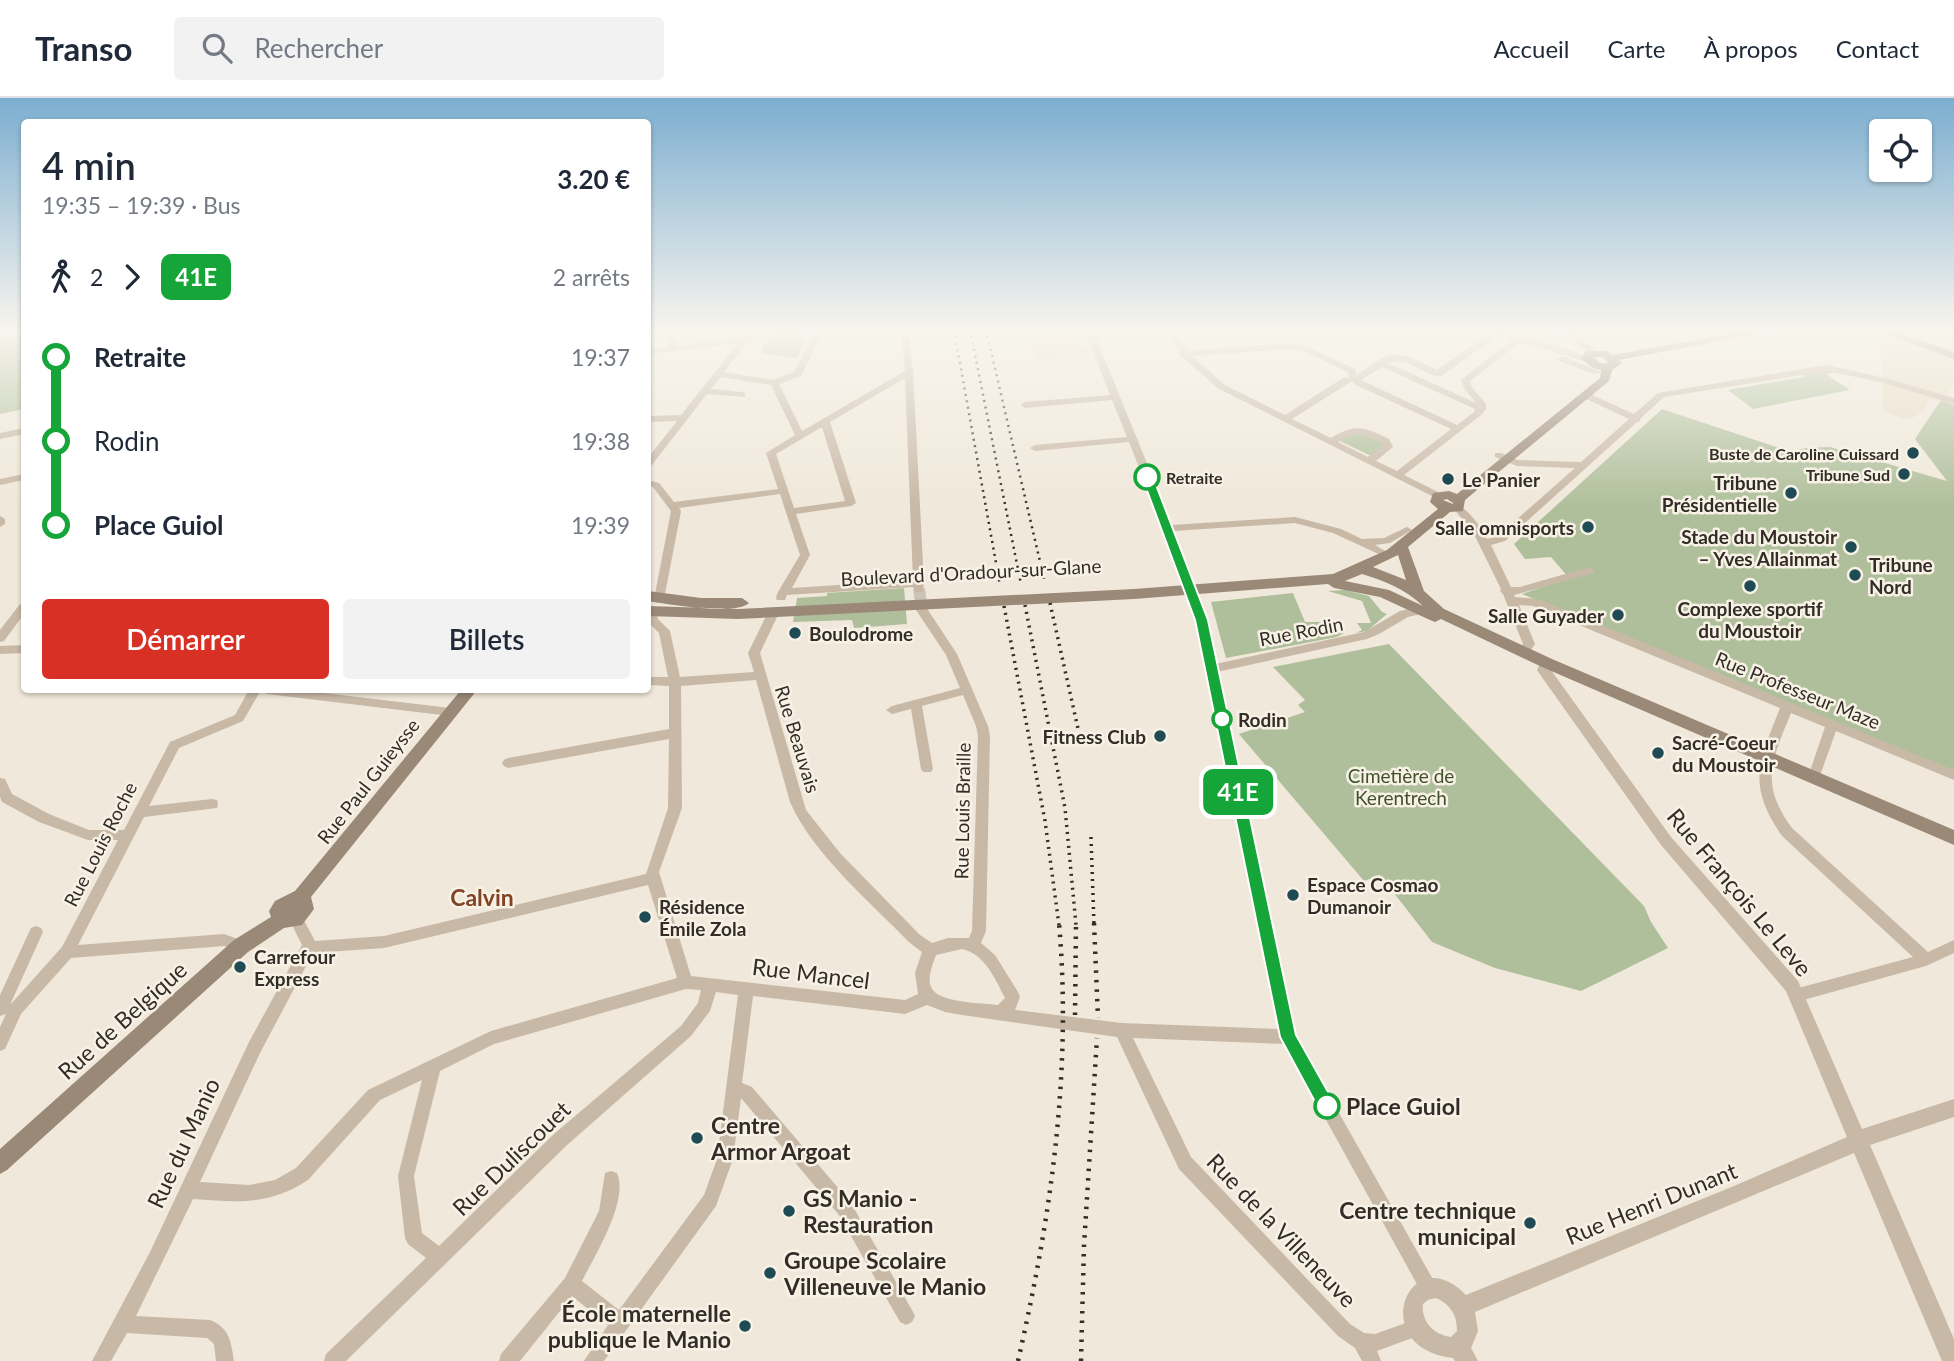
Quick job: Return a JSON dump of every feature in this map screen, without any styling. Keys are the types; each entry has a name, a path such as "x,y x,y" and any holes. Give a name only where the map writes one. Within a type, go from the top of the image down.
{"main road":[{"path":"1503,457 1570,389"},
{"path":"1385,554 1392,553 1401,546 1448,502 1593,389"},
{"path":"1385,554 1390,545 1407,530 1448,502"},
{"path":"1401,546 1411,591"},
{"path":"1385,554 1421,610 1457,626 1486,634"},
{"name":"Boulevard d'Oradour-sur-Glane","path":"651,604 738,608 1318,581 1344,578 1385,554"},
{"path":"1363,569 1386,576 1439,612 1547,663 1954,838"},
{"path":"1318,581 1411,591"},
{"name":"Rue Paul Guieysse","path":"288,919 278,911 281,906 287,901 300,898 466,693"},
{"name":"Rue de Belgique","path":"0,1163 241,946 288,919"}],"street":[{"path":"777,389 800,435"},
{"path":"881,389 771,453 805,555 782,594 919,586 910,389"},
{"path":"1112,389 1187,576"},
{"path":"1226,389 1398,475 1448,502 1472,519 1529,644 1524,652"},
{"path":"1286,419 1334,389"},
{"path":"1372,389 1459,429"},
{"path":"1437,389 1481,409"},
{"path":"1469,389 1481,404 1481,409"},
{"path":"1483,543 1500,539 1661,395 1698,389"},
{"path":"1914,389 1954,401"},
{"path":"651,460 705,391 741,395"},
{"path":"1585,395 1637,419"},
{"path":"1025,405 1115,397"},
{"path":"1398,475 1481,409"},
{"path":"651,419 683,418"},
{"path":"790,513 851,503 825,422"},
{"path":"1331,442 1352,429 1362,429 1386,441 1388,447 1369,461"},
{"path":"0,436 21,432"},
{"path":"1035,448 1132,439"},
{"path":"1503,457 1522,463 1584,465"},
{"path":"0,482 21,478"},
{"path":"190,1190 266,1194 289,1185 374,1096 491,1038 686,982 652,872 675,808 675,682 664,631 652,620 651,604 676,511 656,485 651,484"},
{"path":"674,505 783,491"},
{"path":"1168,528 1295,520 1324,526 1385,554"},
{"path":"1361,542 1386,541 1407,530"},
{"path":"1507,596 1590,571"},
{"name":"Rue Rodin","path":"1212,669 1367,635 1384,627 1411,591"},
{"name":"Rue Professeur Maze","path":"1507,596 1534,602 1954,775"},
{"path":"1195,597 1288,1037 1429,1289"},
{"path":"0,638 5,626 21,610"},
{"name":"Rue Louis Braille","path":"922,610 951,654 984,736 979,930 973,944"},
{"name":"Rue Rodin","path":"1392,618 1421,610"},
{"name":"Rue Beauvais","path":"771,617 754,653 796,802 835,857 915,939 930,950"},
{"path":"0,650 21,649"},
{"name":"Rue François Le Leve","path":"1547,663 1544,670 1666,841 1792,986 1953,1361"},
{"path":"651,681 759,676"},
{"path":"892,710 967,690"},
{"name":"Rue Louis Roche","path":"0,1044 6,1009 67,952 174,745 239,718 254,693"},
{"path":"292,693 450,712"},
{"path":"916,704 927,769"},
{"path":"1787,707 1768,757 1764,789 1773,815 1787,832 1926,960"},
{"path":"1814,777 1832,725"},
{"path":"508,763 674,733"},
{"path":"0,783 7,798 44,818 88,835 126,835"},
{"path":"138,812 212,804"},
{"path":"288,919 310,945 384,942 653,878"},
{"path":"6,1009 36,932"},
{"path":"67,952 224,940 241,946"},
{"path":"1037,1019 1021,1008 986,954 973,944 945,944 930,950 924,963 922,984 928,997 941,1006 1002,1011 1016,1017 1122,1030 1288,1037"},
{"name":"Rue du Manio","path":"101,1361 123,1324 190,1190 265,1026 310,945"},
{"path":"1796,995 1926,960 1954,946"},
{"name":"Rue Mancel","path":"686,982 905,1007 928,997"},
{"name":"Rue Duliscouet","path":"333,1361 561,1140 686,1031 705,1006 709,984"},
{"path":"593,1361 710,1200 725,1159 746,989"},
{"path":"1002,1011 1011,1004 1013,998"},
{"name":"Rue de la Villeneuve","path":"1122,1030 1185,1163 1344,1330 1361,1342 1372,1361"},
{"path":"433,1066 407,1176 414,1238 439,1257"},
{"path":"734,1088 746,1092 845,1209 906,1316"},
{"name":"Rue Henri Dunant","path":"1463,1307 1738,1194 1871,1134 1954,1108"},
{"path":"508,1361 571,1284 607,1213 611,1179"},
{"path":"571,1284 621,1323"},
{"path":"1429,1289 1443,1290 1463,1307 1469,1324 1462,1354 1429,1342 1413,1319 1416,1296 1429,1289"},
{"path":"123,1324 210,1329 222,1339 225,1361"},
{"path":"1361,1342 1375,1343 1417,1328"}],"green space":[{"path":"0,389 21,389 21,410 0,414"},
{"path":"1848,389 1850,390 1753,409 1728,390"},
{"name":"Complexe sportif du Moustoir","path":"1941,400 1954,405 1954,771 1522,594 1569,578 1551,557 1525,559 1514,544 1662,409 1791,452 1830,447 1947,481 1915,439"},
{"path":"1361,431 1383,441 1384,445 1371,456 1340,441"},
{"path":"904,588 907,624 854,628 852,620 793,622 797,598 827,596 827,593"},
{"path":"1345,590 1369,596 1382,612 1387,614 1367,631 1356,633 1362,630 1357,623 1371,623 1362,601 1328,591"},
{"path":"1293,593 1305,622 1332,622 1341,626 1344,633 1337,637 1226,658 1211,602"},
{"name":"Cimetière de Kerentrech","path":"1389,644 1644,906 1668,948 1581,991 1495,968 1432,942 1380,875 1364,881 1239,734 1305,712 1298,705 1305,700 1273,667"}],"shaded area":[{"path":"1882,389 1949,389 1941,402 1931,399 1922,412 1912,418 1905,419 1883,411"}],"tunnel":[{"path":"919,589 922,610"}],"railway":[{"path":"965,389 1000,585"},
{"path":"982,389 1021,584"},
{"path":"1000,389 1045,583"},
{"path":"1050,603 1081,742"},
{"path":"1025,605 1065,808 1076,925"},
{"path":"1004,606 1045,821 1059,925"},
{"path":"1091,837 1094,925"},
{"path":"1018,1361 1040,1252 1056,1144 1063,1034 1059,923"},
{"path":"1094,923 1098,1018"},
{"path":"1075,1015 1076,925"},
{"path":"1081,1361 1084,1246 1097,1038"}],"bus line":[{"name":"41E","path":"1147,477 1202,620 1288,1037 1327,1106"}],"place":[{"name":"Buste de Caroline Cuissard","path":"1913,453"},
{"name":"Tribune Sud","path":"1904,474"},
{"name":"Retraite","path":"1147,477"},
{"name":"Le Panier","path":"1448,479"},
{"name":"Tribune Présidentielle","path":"1791,493"},
{"name":"Salle omnisports","path":"1588,527"},
{"name":"Stade du Moustoir – Yves Allainmat","path":"1851,547"},
{"name":"Tribune Nord","path":"1855,575"},
{"name":"Complexe sportif du Moustoir","path":"1750,586"},
{"name":"Salle Guyader","path":"1618,615"},
{"name":"Boulodrome","path":"795,633"},
{"name":"Rodin","path":"1222,719"},
{"name":"Fitness Club","path":"1160,736"},
{"name":"Sacré-Coeur du Moustoir","path":"1658,753"},
{"name":"Espace Cosmao Dumanoir","path":"1293,895"},
{"name":"Résidence Émile Zola","path":"645,917"},
{"name":"Carrefour Express","path":"240,967"},
{"name":"Place Guiol","path":"1327,1106"},
{"name":"Centre Armor Argoat","path":"697,1138"},
{"name":"GS Manio - Restauration","path":"789,1211"},
{"name":"Centre technique municipal","path":"1530,1223"},
{"name":"Groupe Scolaire Villeneuve le Manio","path":"770,1273"},
{"name":"École maternelle publique le Manio","path":"745,1326"}],"district":[{"name":"Calvin","path":"482,897"}]}
